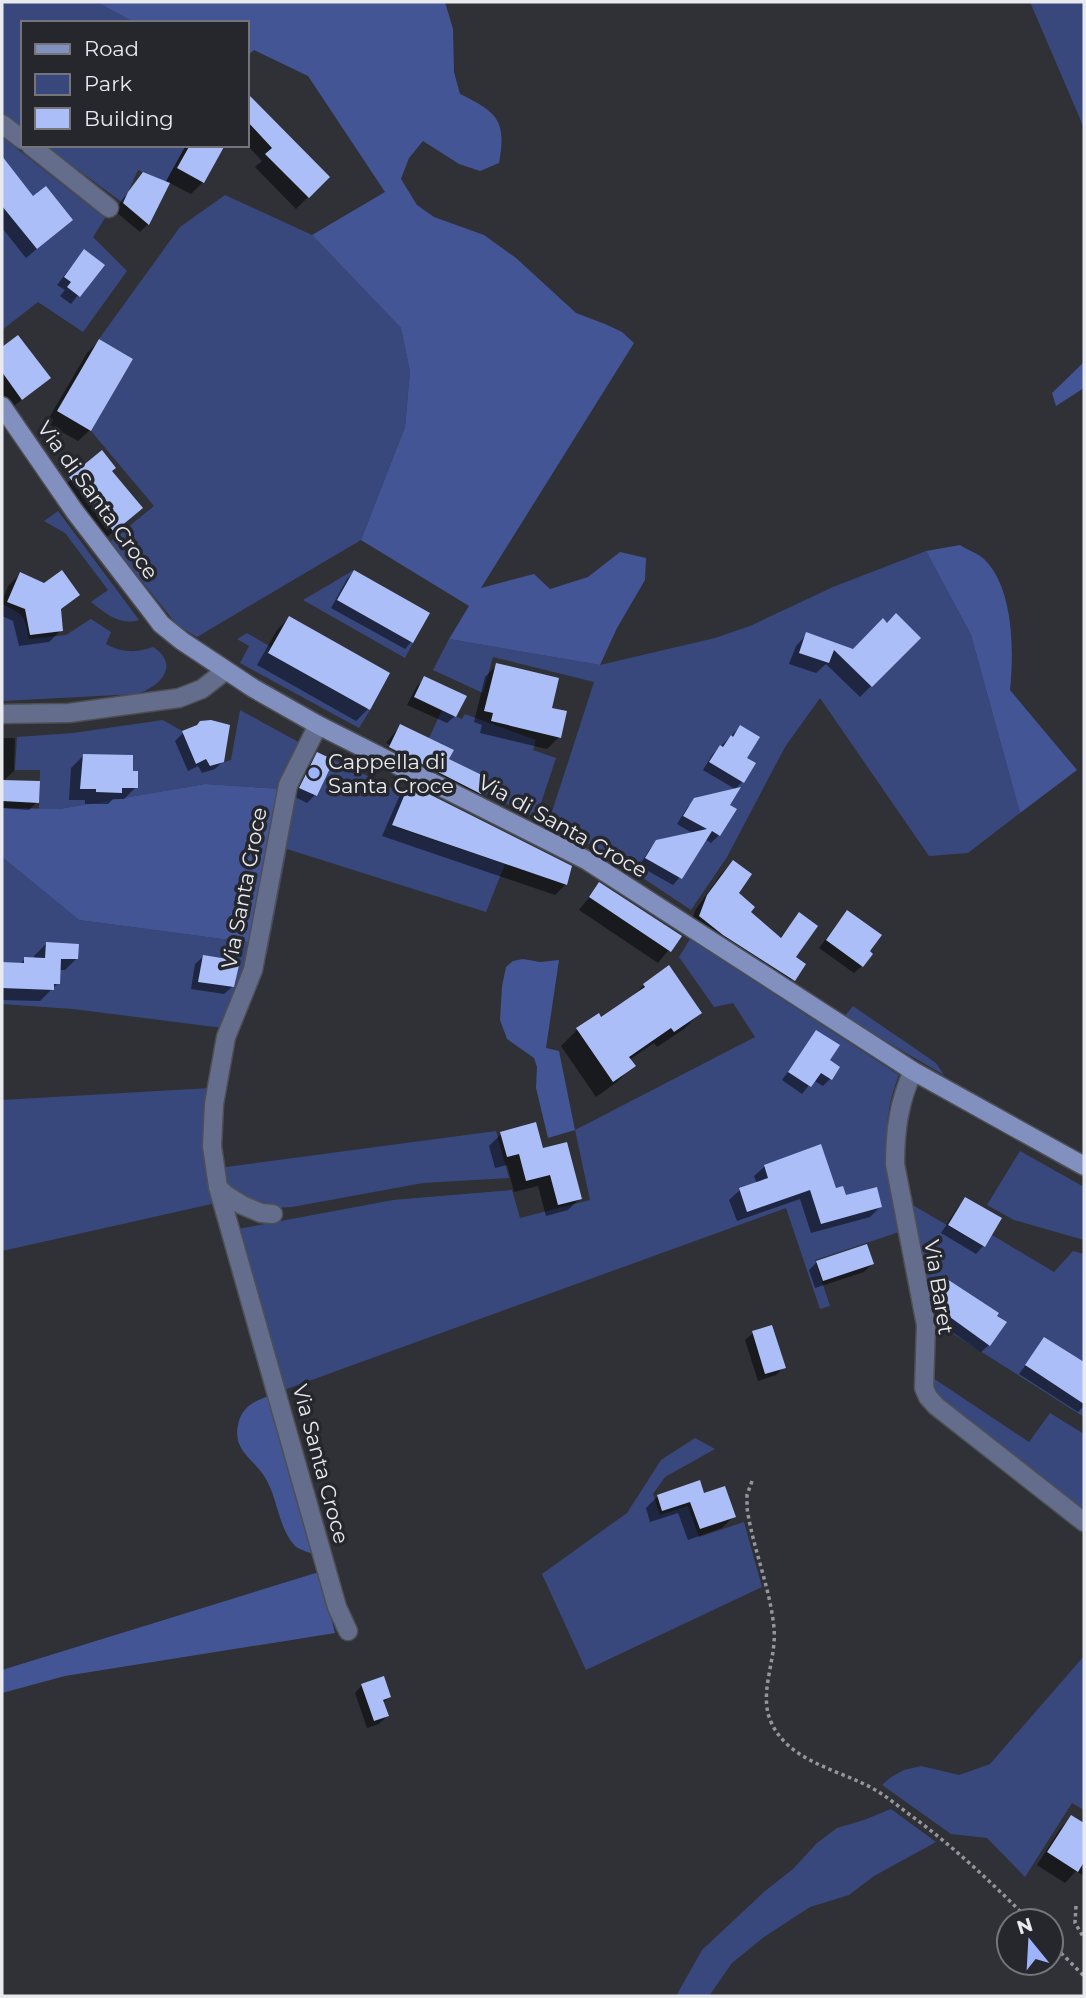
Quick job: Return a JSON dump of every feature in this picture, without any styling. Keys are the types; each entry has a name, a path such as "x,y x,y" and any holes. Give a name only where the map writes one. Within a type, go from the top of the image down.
{"main road":[{"name":"Via di Santa Croce","path":"2,406 83,523 161,624 225,671 318,724 593,864 913,1071 1084,1166"}],"street":[{"path":"2,124 21,138"},
{"path":"33,147 109,208"},
{"path":"2,714 69,713 178,698 202,690 225,671"},
{"name":"Via Santa Croce","path":"318,724 288,785 253,970 222,1054 212,1130 214,1169 218,1186 337,1607 348,1631"},
{"name":"Via Baret","path":"913,1071 899,1110 895,1164 926,1325 925,1391 936,1406 1084,1522"},
{"path":"218,1186 242,1205 261,1213 273,1214"}],"path":[{"path":"752,1481 747,1495 747,1508 774,1628 774,1651 766,1699 768,1714 776,1731 789,1746 805,1757 874,1789 942,1838 1015,1907"},
{"path":"1076,1906 1075,1923 1084,1938"},
{"path":"1065,1957 1084,1976"}],"green space":[{"path":"2,2 97,2 131,21 21,21 21,128 2,112"},
{"path":"1030,2 1084,4 1084,128"},
{"path":"2,137 105,218 93,237 127,271 83,332 38,302 2,330"},
{"path":"47,147 185,147 166,182 138,170 123,203"},
{"path":"225,195 312,235 401,328 410,372 405,427 361,540 197,637 178,626 110,542 154,506 91,431 133,359 99,339 180,227"},
{"path":"58,511 139,620 119,620 91,602 108,590 65,533 44,521"},
{"path":"926,551 971,635 1020,813 968,853 929,856 820,698 785,747 727,857 691,910 601,850 548,824 594,682 493,657 483,693 433,670 449,639 600,665 715,638 750,626 833,587"},
{"path":"354,570 338,600 413,643 405,658 303,600"},
{"path":"2,604 22,617 29,639 66,635 91,619 111,632 106,644 112,647 129,651 153,647 166,661 164,675 153,686 137,694 2,701"},
{"path":"247,633 271,647 268,653 370,710 359,728 240,663 249,646 237,639"},
{"path":"240,710 302,744 281,789 205,784 59,809 39,809 40,770 15,770 17,737 73,733 163,720 182,731 196,764 206,759 211,766 231,760"},
{"path":"442,710 462,719 465,714 536,740 533,750 556,758 536,818 482,792 488,778 449,759 454,750 429,738"},
{"path":"334,760 405,794 392,826 505,864 486,912 287,849 267,954 262,952 294,785 317,796"},
{"path":"2,857 79,920 253,943 248,967 223,1028 73,1009 2,1004"},
{"path":"690,939 899,1075 888,1114 887,1153 899,1232 815,1260 830,1306 820,1309 786,1208 284,1390 238,1229 393,1200 512,1190 520,1218 590,1200 575,1130 755,1037 733,1003 714,1007 679,957"},
{"path":"853,1006 936,1063 944,1075 844,1017"},
{"path":"210,1088 216,1203 2,1251 2,1100"},
{"path":"496,1131 509,1178 423,1183 292,1207 269,1207 238,1195 224,1179 219,1168"},
{"path":"1020,1151 1084,1187 1084,1240 1014,1220 987,1205"},
{"path":"911,1204 984,1247 992,1235 1054,1272 1073,1251 1084,1254 1084,1417 933,1321"},
{"path":"930,1376 1029,1442 1050,1413 1084,1434 1084,1517 931,1393"},
{"path":"695,1438 715,1449 665,1477 653,1494 660,1515 688,1506 699,1537 744,1522 762,1587 586,1670 542,1574 627,1513 661,1460"},
{"path":"1084,1656 1084,1810 1072,1803 1025,1877 987,1838 951,1834 882,1785 904,1770 921,1766 959,1775 990,1764"},
{"path":"891,1809 936,1842 874,1876 849,1895 810,1907 764,1937 732,1963 709,1996 676,1996 702,1950 765,1891 793,1869 817,1843 837,1828"}],"shaded area":[{"path":"97,2 445,2 453,29 454,72 460,94 483,106 496,119 501,137 499,163 480,171 459,164 423,141 409,158 401,179 417,205 434,217 484,235 516,258 576,313 622,332 634,343 481,588 534,574 550,589 588,577 620,552 646,558 645,580 617,628 600,665 449,639 469,606 361,540 405,427 410,372 401,328 312,235 385,192 308,76 254,50 248,55 248,21 131,21"},
{"path":"1084,362 1084,388 1056,406 1052,393"},
{"path":"960,545 984,559 1001,586 1010,621 1010,690 1077,770 1020,813 971,635 926,551"},
{"path":"205,784 281,789 253,943 79,920 2,857 2,808 59,809"},
{"path":"523,959 540,962 559,960 546,1048 559,1051 575,1130 548,1138 536,1088 537,1067 534,1058 507,1039 500,1020 506,967 513,961"},
{"path":"271,1395 315,1555 295,1546 290,1539 267,1481 245,1454 238,1440 239,1421 244,1411 256,1401"},
{"path":"319,1572 335,1633 65,1676 2,1693 2,1670"}],"building":[{"path":"248,94 330,177 309,198 265,154 272,148 248,122"},
{"path":"189,147 224,147 204,183 177,168"},
{"path":"2,156 33,196 46,186 73,220 37,249 2,206"},
{"path":"143,172 170,183 149,225 123,203"},
{"path":"84,249 105,265 80,297 67,287 71,282 64,277"},
{"path":"18,335 51,378 22,400 2,372 2,347"},
{"path":"99,339 133,359 91,431 57,411"},
{"path":"102,450 116,468 112,471 143,508 114,532 69,477"},
{"path":"62,570 80,595 61,609 63,631 30,635 25,609 7,602 20,572 44,583"},
{"path":"354,570 430,613 413,643 337,600"},
{"path":"896,613 921,638 872,687 834,650 829,663 799,653 806,632 853,649 883,618 887,623"},
{"path":"289,616 390,673 370,710 268,653"},
{"path":"496,663 559,678 552,708 567,711 561,738 491,721 493,713 484,711"},
{"path":"424,676 467,696 456,717 414,697"},
{"path":"211,720 230,725 224,762 210,766 206,759 196,764 182,731 200,721"},
{"path":"400,724 454,750 449,759 488,778 481,794 389,747"},
{"path":"740,725 760,737 747,758 756,763 744,783 709,762 720,745 723,747 731,735 733,737"},
{"name":"Cappella di Santa Croce","path":"317,752 334,760 317,796 299,788"},
{"path":"83,754 133,755 133,771 138,771 138,788 122,788 122,793 80,789"},
{"path":"2,780 40,781 39,803 2,801"},
{"path":"409,784 572,866 567,885 392,825"},
{"path":"741,787 730,805 737,809 720,836 712,831 682,879 645,858 656,840 707,829 683,816 694,798"},
{"path":"733,860 752,874 739,893 755,907 751,912 781,938 799,912 818,926 796,957 806,964 795,981 723,935 699,916 707,895"},
{"path":"599,882 682,936 671,952 589,897"},
{"path":"847,910 882,935 870,951 873,954 863,967 826,940"},
{"path":"46,942 79,944 78,959 61,959 60,984 54,984 54,990 2,988 2,962 24,963 24,957 45,958"},
{"path":"203,955 240,961 234,987 198,982"},
{"path":"669,965 702,1013 674,1032 671,1028 629,1057 636,1066 613,1082 576,1028 599,1013 601,1017 645,987 643,984"},
{"path":"816,1030 840,1045 830,1060 840,1067 832,1080 821,1073 811,1087 788,1072"},
{"path":"536,1122 543,1148 567,1142 582,1199 558,1205 550,1175 526,1181 519,1154 507,1157 500,1132"},
{"path":"821,1144 836,1188 843,1186 846,1195 877,1187 882,1207 821,1224 810,1190 747,1212 739,1188 768,1178 764,1165"},
{"path":"965,1197 1002,1218 985,1247 948,1225"},
{"path":"867,1244 874,1264 823,1281 816,1261"},
{"path":"947,1279 999,1313 997,1316 1007,1322 990,1346 943,1312 945,1309 937,1303 940,1298 937,1296"},
{"path":"772,1325 786,1368 765,1374 752,1331"},
{"path":"1044,1337 1084,1362 1084,1404 1025,1365"},
{"path":"700,1480 704,1493 725,1486 736,1517 700,1529 690,1502 662,1511 657,1495"},
{"path":"384,1676 391,1697 383,1700 389,1716 374,1721 361,1684"},
{"path":"1071,1815 1084,1823 1084,1862 1078,1872 1047,1852"}],"place":[{"name":"Cappella di Santa Croce","path":"314,773"}]}
